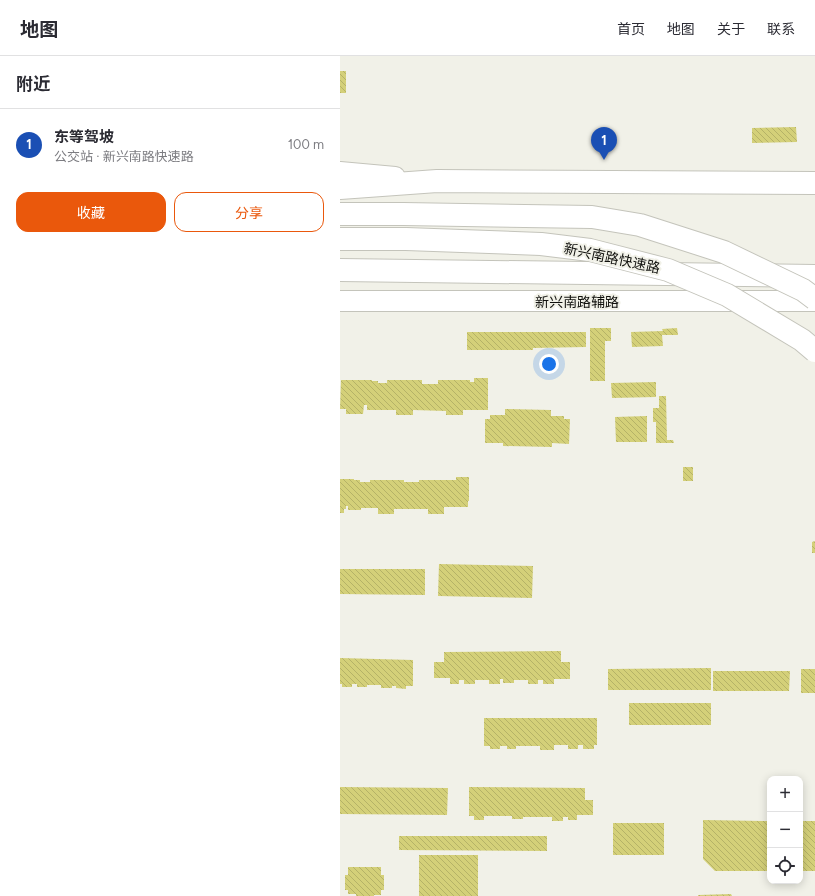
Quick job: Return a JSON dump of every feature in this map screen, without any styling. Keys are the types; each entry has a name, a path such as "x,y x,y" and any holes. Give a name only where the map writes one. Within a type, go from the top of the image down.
{"main road":[{"path":"780,183 815,174"},
{"path":"340,188 437,181 815,183"},
{"path":"340,214 592,217 640,225 724,252 803,290 815,300"},
{"name":"新兴南路快速路","path":"340,239 406,239 541,244 590,250 668,270 727,295 802,340 815,350"},
{"path":"340,270 815,276"},
{"path":"340,283 372,283 510,272"}],"street":[{"path":"340,172 437,181"},
{"name":"新兴南路辅路","path":"340,301 815,300"}],"building":[{"path":"340,71 346,71 346,93 340,93"},
{"path":"796,127 797,142 752,143 752,128"},
{"path":"590,328 611,328 611,341 605,341 605,381 590,381"},
{"path":"677,328 678,335 662,335 663,346 632,347 631,332 663,331 662,329"},
{"path":"467,332 586,332 586,347 533,348 533,350 467,350"},
{"path":"474,378 488,378 488,410 463,410 463,415 446,415 446,411 413,410 413,415 396,415 396,410 367,410 367,405 364,405 363,414 346,414 346,409 340,409 341,380 372,380 378,381 378,383 387,383 387,380 422,380 422,384 438,384 438,380 470,380 470,382 474,382"},
{"path":"656,382 656,397 612,398 611,383"},
{"path":"659,396 666,396 667,440 673,440 674,443 656,443 656,422 653,422 653,408 659,408"},
{"path":"505,409 551,410 551,416 564,416 564,419 570,419 569,444 552,443 552,447 503,446 503,443 485,443 485,419 490,419 490,415 505,415"},
{"path":"647,416 647,442 616,442 615,417"},
{"path":"683,467 693,467 693,481 683,481"},
{"path":"456,477 469,477 468,507 444,507 444,514 428,514 428,509 394,509 394,514 378,514 378,508 348,510 348,506 346,506 344,513 340,513 340,479 354,479 360,480 360,482 370,482 370,480 404,480 404,482 419,482 419,480 456,480"},
{"path":"815,541 815,553 812,553 812,542"},
{"path":"439,564 533,566 532,598 438,596"},
{"path":"340,569 425,569 425,595 340,594"},
{"path":"561,651 561,662 570,662 570,679 554,679 554,684 543,684 543,680 538,680 538,684 528,684 528,680 514,680 514,683 503,683 503,679 500,679 500,684 489,684 489,680 475,680 475,684 464,684 464,680 459,680 459,684 450,684 450,678 434,678 434,662 444,662 444,652"},
{"path":"340,658 413,660 413,686 406,686 406,689 396,688 396,686 392,686 392,688 381,688 381,685 357,687 357,684 352,684 352,687 342,687 342,684 340,684"},
{"path":"711,668 711,690 608,690 608,669"},
{"path":"801,669 815,669 815,693 801,693"},
{"path":"713,671 790,671 789,691 713,691"},
{"path":"629,703 711,703 711,725 629,725"},
{"path":"484,718 597,718 597,745 594,745 594,749 583,749 583,745 578,745 578,749 568,749 568,745 554,745 554,750 540,750 540,746 516,746 516,749 507,749 507,746 500,746 500,749 490,749 490,746 484,746"},
{"path":"340,787 448,788 447,815 340,814"},
{"path":"469,787 585,788 585,800 593,800 593,815 577,815 577,820 568,820 568,817 563,817 563,821 552,821 552,817 523,817 523,819 512,819 512,816 484,816 484,820 474,820 474,816 469,816"},
{"path":"703,820 767,821 767,871 715,871 703,859"},
{"path":"803,821 815,821 815,871 803,871"},
{"path":"613,823 664,823 664,855 613,855"},
{"path":"399,836 547,836 547,851 399,850"},
{"path":"419,855 478,855 478,896 419,896"},
{"path":"348,867 381,867 381,875 384,875 384,890 381,890 381,895 356,896 356,894 348,894 348,890 345,890 345,875 348,875"},
{"path":"731,894 732,896 698,896 698,895"}],"place":[{"name":"东等驾坡","path":"604,160"}]}
